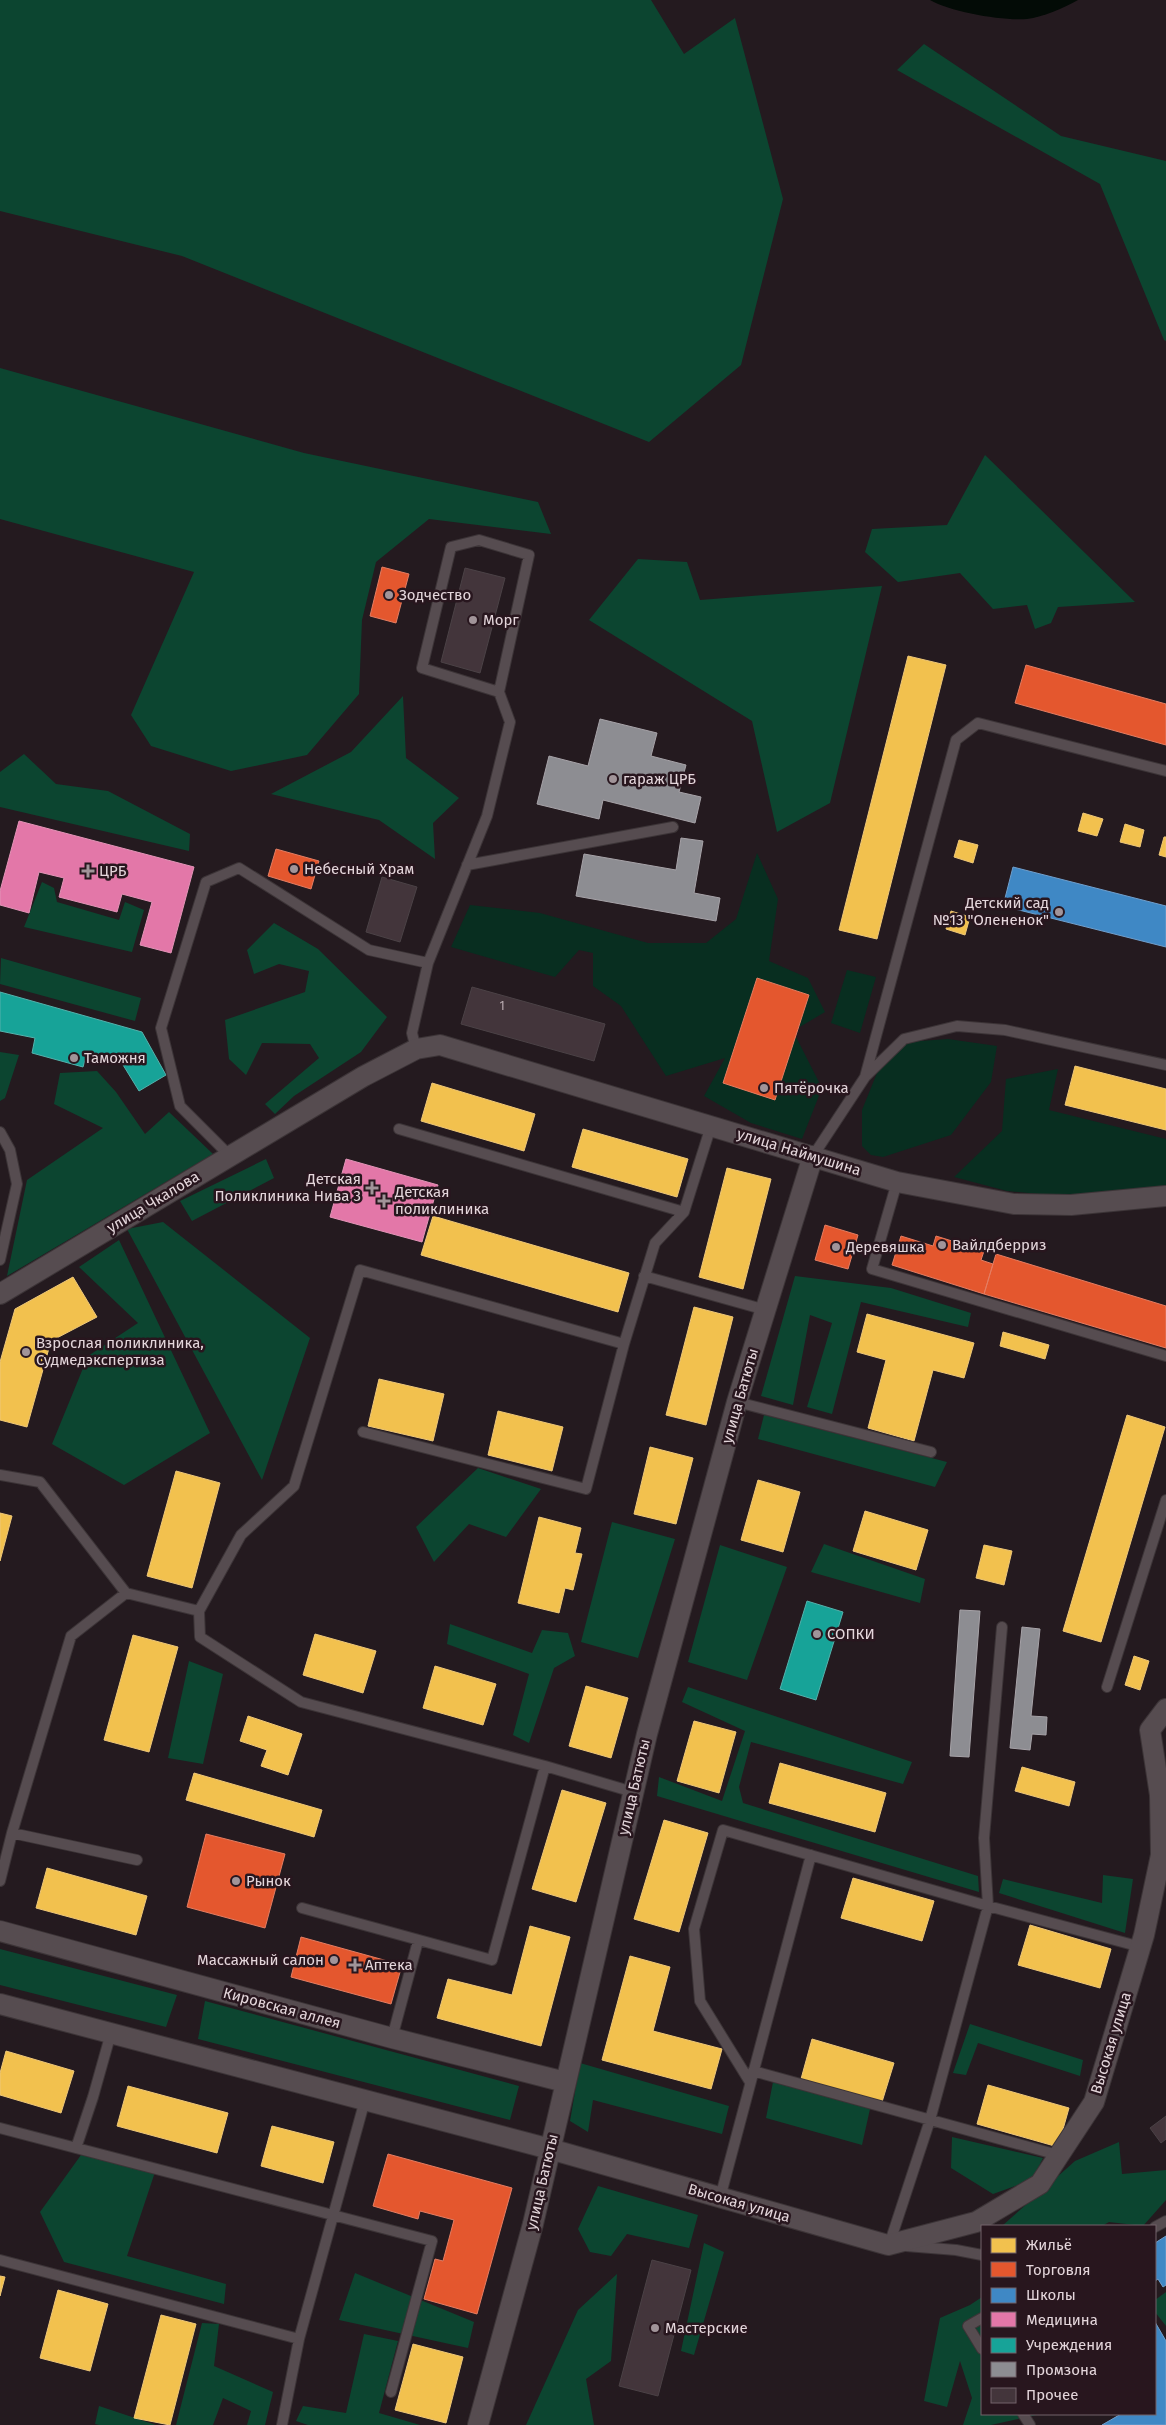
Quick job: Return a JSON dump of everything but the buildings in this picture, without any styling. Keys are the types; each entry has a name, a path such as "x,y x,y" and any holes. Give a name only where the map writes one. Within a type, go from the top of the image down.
{"street":[{"name":"улица Чкалова","path":"0,1294 364,1076 416,1049 440,1045"},
{"name":"улица Наймушина","path":"440,1045 897,1182 1014,1204 1071,1205 1166,1196"},
{"name":"улица Батюты","path":"478,2425 533,2224 633,1792 737,1402 813,1156"},
{"name":"Высокая улица","path":"550,2149 888,2245 976,2222 1040,2184 1094,2102 1140,1947 1161,1856 1160,1796 1150,1730 1166,1709"},
{"name":"Кировская аллея","path":"0,1931 392,2038 565,2082"},
{"path":"0,2004 550,2149"}],"lane":[{"path":"416,1049 412,1033 428,963 487,816 510,722 499,692 528,555 479,540 451,547 422,668 499,692"},
{"path":"865,1077 956,740 978,724 1166,771"},
{"path":"467,865 672,827"},
{"path":"230,1156 180,1106 161,1028 206,882 239,868 369,950 428,963"},
{"path":"813,1156 865,1077 904,1039 957,1026 1005,1030 1166,1065"},
{"path":"363,1432 586,1489 624,1344 655,1243 684,1212 711,1126"},
{"path":"399,1128 684,1212"},
{"path":"0,1132 10,1150 17,1184 0,1260"},
{"path":"897,1182 872,1269 1166,1356"},
{"path":"624,1344 360,1270 294,1486 241,1536 199,1611 200,1637 301,1702 545,1766 633,1792"},
{"path":"644,1276 766,1310"},
{"path":"737,1402 931,1452"},
{"path":"0,1475 40,1482 126,1593 199,1611"},
{"path":"1107,1687 1166,1500"},
{"path":"0,1881 12,1833 71,1636 126,1593"},
{"path":"981,2255 956,2250 888,2245 930,2120 988,1906 984,1838 1002,1627"},
{"path":"302,1908 492,1960 545,1766"},
{"path":"750,2082 700,2001 694,1929 723,1830 988,1906 1140,1947"},
{"path":"12,1833 137,1860"},
{"path":"720,2198 811,1855"},
{"path":"392,2038 418,1941"},
{"path":"76,2148 111,2033"},
{"path":"753,2071 1058,2156"},
{"path":"282,2425 299,2339 365,2100"},
{"path":"0,2128 432,2241 391,2392"},
{"path":"0,2260 299,2339"},
{"path":"981,2319 968,2326 981,2347"}],"green space":[{"path":"0,0 651,0 684,54 735,18 783,199 741,365 649,442 182,256 0,211"},
{"path":"924,44 1061,136 1166,161 1166,341 1100,184 897,70"},
{"path":"0,368 304,453 538,502 551,534 429,519 376,562 362,620 359,694 307,755 231,771 151,746 131,715 194,572 0,519"},
{"path":"985,455 1135,602 1058,607 1051,623 1035,629 1027,605 993,609 960,573 898,582 865,552 872,529 947,525"},
{"path":"638,559 687,562 700,600 882,586 830,803 777,832 752,721 589,620"},
{"path":"403,696 406,758 459,798 433,823 435,859 379,820 271,794 351,752"},
{"path":"24,754 56,784 108,791 190,834 189,851 0,807 0,772"},
{"path":"757,853 778,899 769,961 808,978 825,1012 793,1031 822,1088 802,1139 751,1123 704,1096 725,1058 666,1076 621,1006 593,986 593,953 579,950 555,977 451,947 470,905 540,913 648,943 706,943 736,919"},
{"path":"42,882 54,888 57,902 119,920 125,902 144,910 132,952 24,927"},
{"path":"274,923 318,949 387,1017 361,1052 294,1096 275,1114 265,1104 319,1058 310,1044 262,1043 246,1075 229,1059 225,1020 305,992 309,971 279,964 254,974 247,950"},
{"path":"1,958 141,998 135,1021 0,984"},
{"path":"847,970 876,977 860,1033 831,1023"},
{"path":"948,1039 997,1046 991,1082 951,1135 883,1157 871,1155 862,1146 862,1110 879,1068 906,1042"},
{"path":"0,1052 19,1055 5,1098 0,1101"},
{"path":"1058,1069 1049,1110 1166,1139 1166,1187 1060,1196 1007,1191 954,1177 1002,1131 1006,1079"},
{"path":"97,1071 116,1092 145,1134 169,1112 213,1154 7,1276 27,1180 103,1128 54,1104 60,1073"},
{"path":"266,1159 274,1178 192,1221 180,1201"},
{"path":"163,1222 310,1338 262,1480 127,1229"},
{"path":"119,1240 210,1433 124,1485 52,1444 88,1356 138,1323 79,1267"},
{"path":"795,1276 891,1288 971,1313 968,1327 861,1302 832,1414 807,1407 832,1323 810,1315 793,1405 761,1396"},
{"path":"764,1415 947,1462 935,1487 758,1439"},
{"path":"478,1468 541,1489 506,1537 469,1524 434,1562 416,1527"},
{"path":"612,1522 675,1539 638,1658 581,1642"},
{"path":"824,1544 925,1579 920,1603 811,1572"},
{"path":"720,1545 787,1567 747,1680 688,1662"},
{"path":"450,1624 532,1653 542,1630 568,1633 575,1656 554,1668 529,1743 513,1735 529,1674 447,1644"},
{"path":"189,1661 223,1674 203,1764 168,1758"},
{"path":"688,1687 912,1762 903,1784 751,1742 739,1787 743,1803 978,1876 979,1892 657,1796 659,1777 722,1801 745,1731 682,1702"},
{"path":"1103,1875 1133,1879 1125,1933 999,1893 1003,1879 1102,1903"},
{"path":"0,1949 177,1995 166,2027 0,1985"},
{"path":"205,2001 519,2086 510,2120 198,2039"},
{"path":"970,2024 1083,2060 1080,2076 978,2043 966,2075 953,2073"},
{"path":"580,2063 729,2106 722,2134 593,2100 588,2132 570,2121"},
{"path":"773,2082 870,2109 862,2145 766,2118"},
{"path":"952,2137 1043,2158 1032,2180 993,2194 951,2168"},
{"path":"1119,2142 1122,2174 1166,2170 1166,2200 1144,2225 1109,2222 1104,2225 1003,2225 1075,2161"},
{"path":"81,2155 155,2172 127,2256 226,2284 224,2304 64,2262 40,2212"},
{"path":"598,2186 698,2215 689,2248 627,2234 611,2256 590,2252 578,2229"},
{"path":"704,2243 724,2252 694,2355 681,2351"},
{"path":"355,2273 474,2322 468,2348 339,2320"},
{"path":"617,2274 611,2361 586,2379 594,2425 526,2425 578,2310"},
{"path":"1166,2292 1166,2326 1156,2313 1156,2299"},
{"path":"981,2298 981,2415 1036,2415 991,2425 963,2425 972,2398 960,2361 947,2407 924,2401 940,2318 970,2305"},
{"path":"202,2323 219,2324 214,2366 273,2392 265,2425 247,2425 251,2411 223,2398 213,2425 176,2425"},
{"path":"364,2334 398,2341 379,2413 420,2425 308,2425 296,2421 303,2406 346,2413"},
{"path":"99,2406 156,2425 95,2424"}],"shaded area":[{"path":"930,0 1078,0 1046,14 1033,18 1017,19 963,12"}],"place":[{"name":"Зодчество","path":"389,595"},
{"name":"Морг","path":"473,620"},
{"name":"гараж ЦРБ","path":"613,779"},
{"name":"Небесный Храм","path":"294,869"},
{"name":"ЦРБ","path":"88,871"},
{"name":"Детский сад №13 \"Олененок\"","path":"1059,912"},
{"name":"Таможня","path":"74,1058"},
{"name":"Пятёрочка","path":"764,1088"},
{"name":"Детская Поликлиника Нива 3","path":"372,1188"},
{"name":"Детская поликлиника","path":"384,1201"},
{"name":"Вайлдберриз","path":"942,1245"},
{"name":"Деревяшка","path":"836,1247"},
{"name":"Взрослая поликлиника, Судмедэкспертиза","path":"26,1352"},
{"name":"СОПКИ","path":"817,1634"},
{"name":"Рынок","path":"236,1881"},
{"name":"Массажный салон","path":"334,1960"},
{"name":"Аптека","path":"355,1965"},
{"name":"Мастерские","path":"655,2328"}]}
